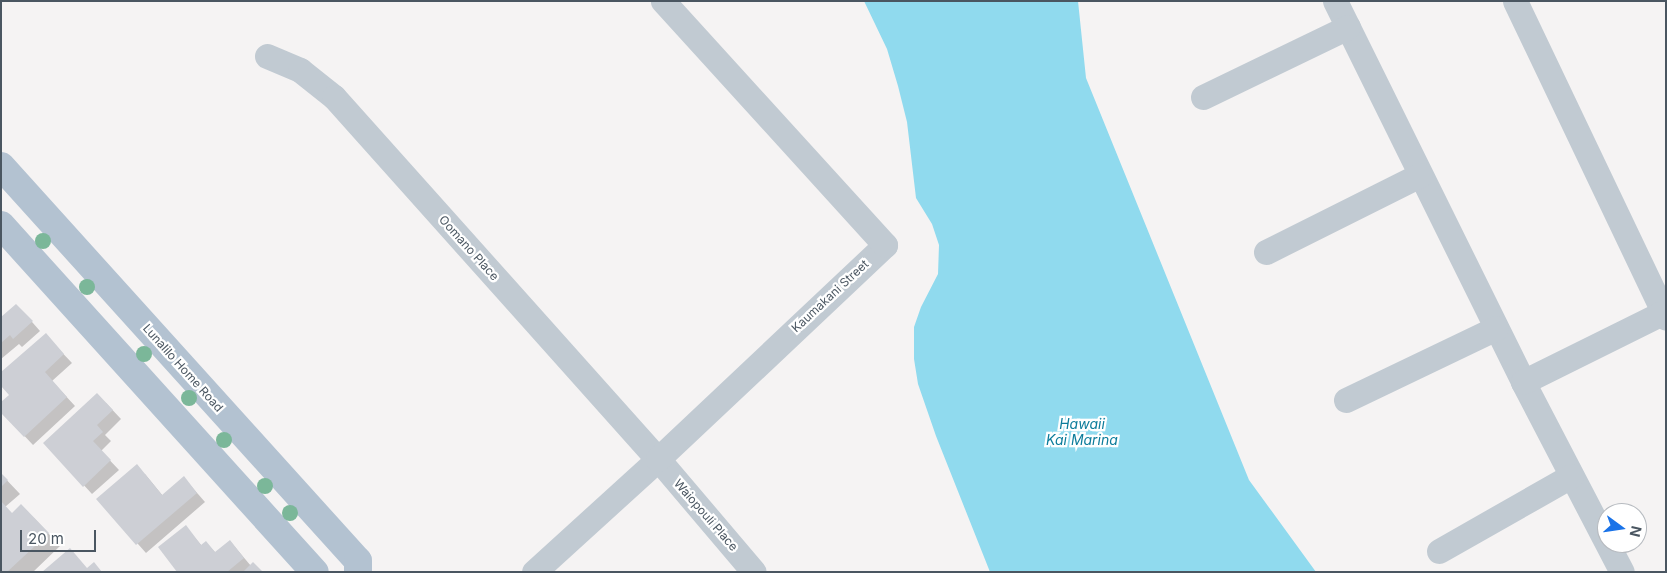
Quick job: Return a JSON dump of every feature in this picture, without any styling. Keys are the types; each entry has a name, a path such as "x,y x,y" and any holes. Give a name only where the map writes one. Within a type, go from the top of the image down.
{"main road":[{"name":"Lunalilo Home Road","path":"1,166 358,561 358,572"},
{"path":"1,226 315,572"}],"street":[{"name":"Kaumakani Street","path":"534,572 658,459 885,245 662,1"},
{"path":"1335,1 1522,382 1622,572"},
{"path":"1515,1 1665,314 1522,382"},
{"path":"1203,97 1348,27"},
{"name":"Oomano Place","path":"267,56 300,70 334,97 658,459"},
{"path":"1266,252 1420,175"},
{"path":"1346,400 1496,328"},
{"name":"Waiopouli Place","path":"658,459 754,572"},
{"path":"1439,551 1571,476"}],"water":[{"name":"Hawaii Kai Marina","path":"864,1 1078,1 1086,78 1249,480 1316,572 990,572 936,436 918,384 914,359 914,327 921,307 938,274 939,245 932,224 916,198 907,122 898,86 887,49"}],"building":[{"path":"16,304 33,321 13,339 10,335 1,343 1,317"},
{"path":"46,333 64,354 45,372 67,397 24,437 1,413 1,402 9,395 1,386 1,372"},
{"path":"97,393 113,410 97,425 103,432 93,441 111,460 83,487 43,443"},
{"path":"137,464 162,495 184,476 197,493 136,545 96,499"},
{"path":"1,473 8,480 1,487"},
{"path":"1,501 12,513 21,504 49,533 7,572 1,572"},
{"path":"186,525 201,545 206,541 215,552 230,540 244,558 227,572 177,572 158,547"},
{"path":"70,548 87,568 94,562 102,572 42,572"},
{"path":"253,562 263,572 243,572"}]}
